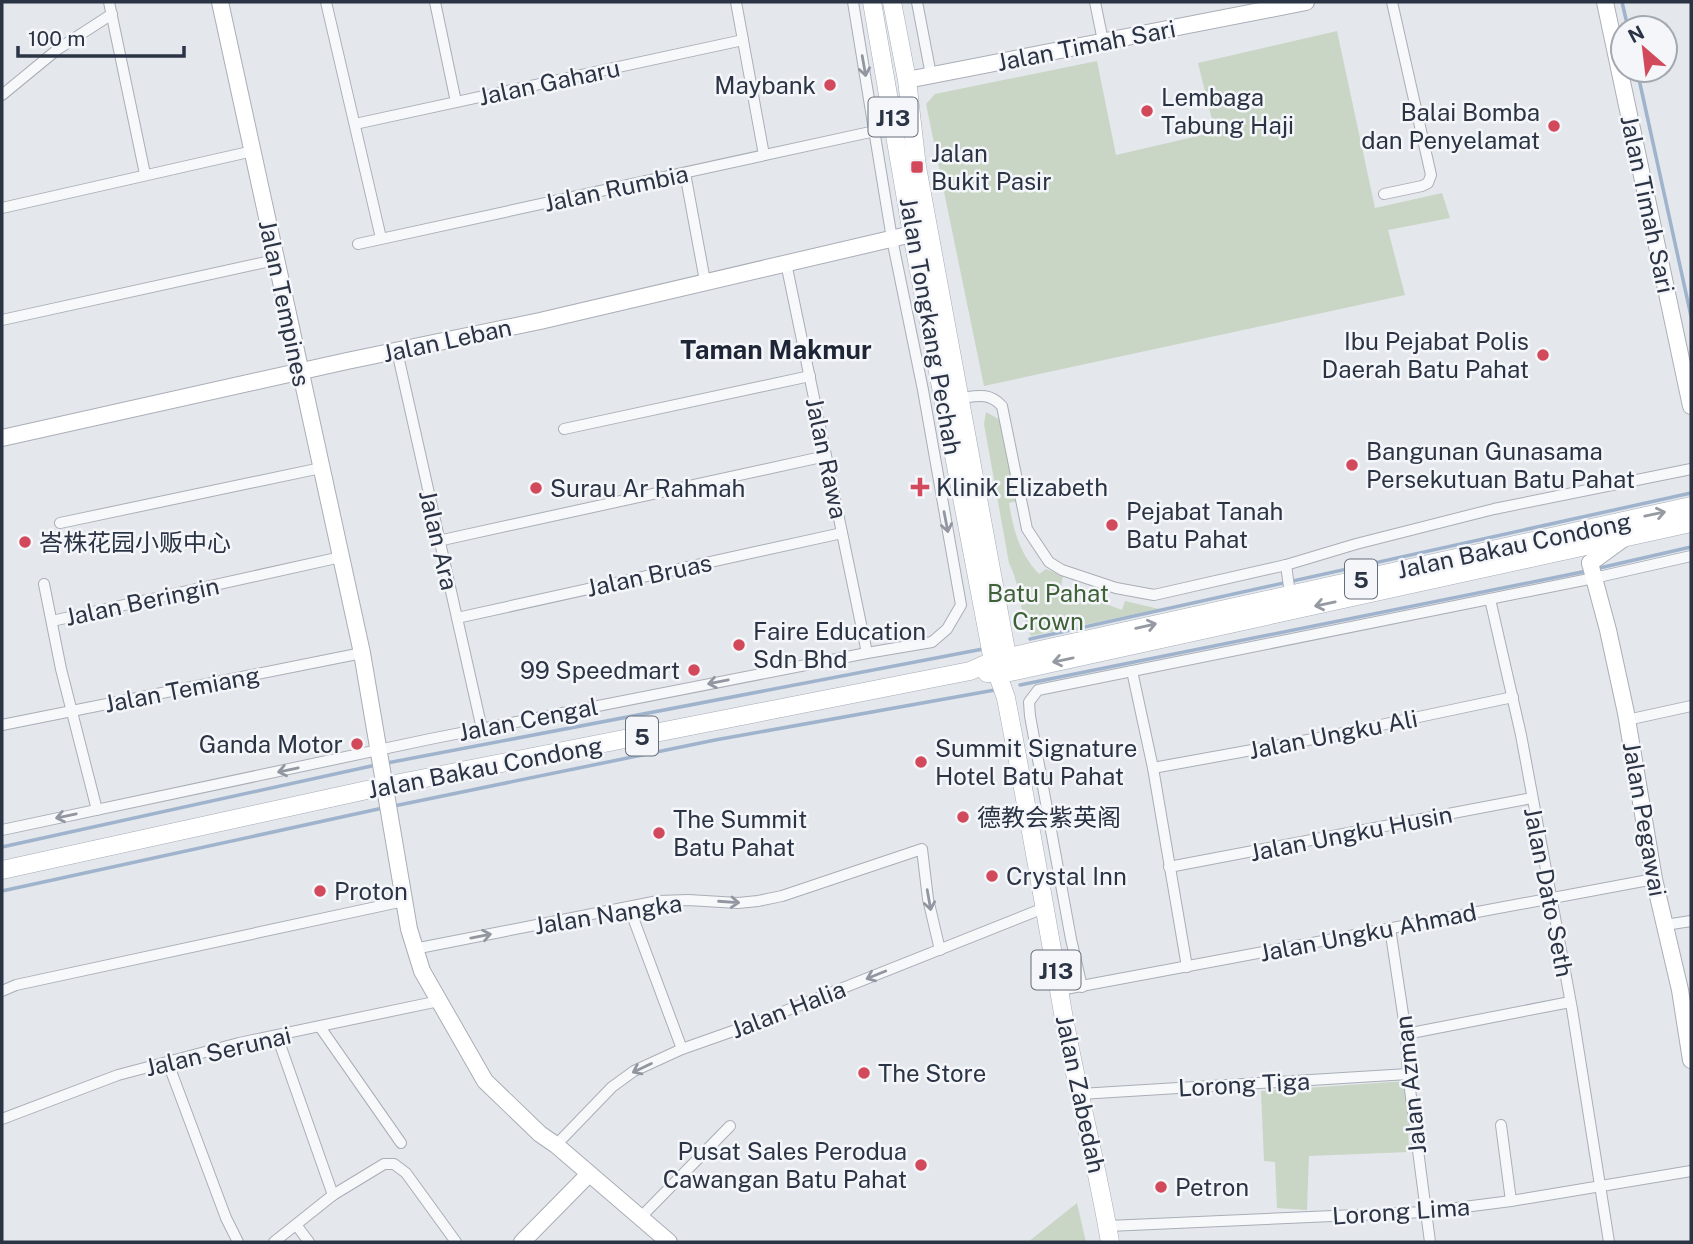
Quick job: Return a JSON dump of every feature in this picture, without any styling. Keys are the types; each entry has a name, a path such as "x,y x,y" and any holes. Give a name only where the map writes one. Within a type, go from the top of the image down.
{"main road":[{"name":"Jalan Tongkang Pechah","path":"872,2 912,234 1002,666"},
{"name":"Jalan Tongkang Pechah","path":"892,2 907,80 917,161 988,555 1006,698"},
{"path":"878,33 887,44 897,73 907,80 899,88 901,115 895,130"},
{"path":"912,234 920,223 911,174 917,161"},
{"name":"Jalan Bakau Condong","path":"1002,666 1031,652 1288,580 1691,506"},
{"name":"Jalan Bakau Condong","path":"2,870 382,767 1002,666 1559,553 1691,523"},
{"path":"988,555 1000,579 1014,633 1023,649 1031,652"},
{"name":"Jalan Zabedah","path":"1006,698 1044,908 1109,1234"}],"street":[{"path":"109,2 145,174"},
{"name":"Jalan Tempines","path":"220,2 352,604 414,949 422,971 489,1086 540,1134 669,1242"},
{"path":"326,2 381,238"},
{"path":"436,2 456,102"},
{"path":"736,2 764,155"},
{"name":"Jalan Cengal","path":"2,830 97,810 382,767 482,729 932,642 947,629 961,605 923,390 892,239 853,2"},
{"path":"917,2 931,75"},
{"path":"1095,2 1103,41"},
{"name":"Jalan Timah Sari","path":"907,80 1306,2"},
{"path":"1384,194 1422,186 1428,183 1431,175 1392,2"},
{"name":"Jalan Timah Sari","path":"1605,2 1691,406"},
{"path":"2,95 58,49 112,14"},
{"name":"Jalan Gaharu","path":"355,124 743,40"},
{"name":"Jalan Rumbia","path":"358,244 875,131"},
{"path":"2,208 253,151"},
{"path":"685,173 705,281"},
{"name":"Jalan Leban","path":"2,438 540,321 912,234"},
{"path":"2,320 275,260"},
{"name":"Jalan Rawa","path":"786,264 867,653"},
{"name":"Jalan Ara","path":"397,351 482,729"},
{"path":"564,429 810,376"},
{"path":"960,398 985,395 994,398 1002,406 1027,529 1049,562 1062,570 1116,588 1154,595 1288,580 1356,544 1494,509 1691,469"},
{"path":"438,541 826,456"},
{"path":"60,523 321,468"},
{"name":"Jalan Bruas","path":"457,618 842,533"},
{"path":"1592,571 1625,538"},
{"path":"1559,553 1592,571"},
{"path":"1082,987 1030,716 1029,702 1038,690 1490,598 1592,571 1691,556"},
{"name":"Jalan Beringin","path":"97,810 52,621 341,558"},
{"name":"Jalan Pegawai","path":"1592,571 1608,629 1627,720 1654,879 1687,1012 1691,1060"},
{"path":"44,583 52,621"},
{"name":"Jalan Dato Seth","path":"1490,598 1513,697 1570,1002 1609,1242"},
{"name":"Jalan Temiang","path":"2,725 362,653"},
{"path":"1132,671 1153,768 1187,967"},
{"name":"Jalan Ungku Ali","path":"1153,768 1324,737 1513,697"},
{"path":"1627,720 1691,706"},
{"name":"Jalan Ungku Husin","path":"1169,867 1532,798"},
{"name":"Jalan Nangka","path":"414,949 658,901 758,901 782,896 922,849 928,899 940,950"},
{"name":"Jalan Ungku Ahmad","path":"1060,990 1654,879"},
{"path":"2,991 16,985 404,901"},
{"path":"629,907 681,1049"},
{"name":"Jalan Halia","path":"556,1145 622,1078 681,1049 750,1025 1044,908"},
{"path":"1665,925 1691,921"},
{"name":"Jalan Azman","path":"1390,928 1406,1034 1408,1074 1430,1242"},
{"name":"Jalan Serunai","path":"2,1119 118,1075 239,1043 439,1001"},
{"path":"1406,1034 1570,1002"},
{"path":"320,1027 401,1143"},
{"path":"276,1036 332,1195"},
{"path":"167,1063 226,1218 238,1242"},
{"name":"Lorong Tiga","path":"1080,1094 1408,1074"},
{"path":"1501,1125 1511,1201"},
{"path":"640,1218 730,1126"},
{"path":"274,1242 332,1195 384,1164 394,1164 406,1172 456,1242"},
{"name":"Lorong Lima","path":"1109,1234 1425,1212 1511,1201 1691,1171"},
{"path":"522,1242 588,1175"},
{"path":"297,1226 309,1242"}],"green space":[{"path":"1337,31 1375,208 1442,193 1450,218 1388,230 1405,295 984,386 926,104 935,94 1097,61 1116,155 1215,132 1198,63"},
{"name":"Batu Pahat Crown","path":"986,412 1000,420 1017,501 1009,503 1013,522 1018,541 1032,567 1039,574 1046,569 1063,576 1061,587 1122,610 1125,601 1159,609 1031,636 1009,563 984,424"},
{"path":"1406,1081 1409,1152 1309,1156 1307,1210 1277,1208 1275,1162 1264,1161 1261,1091"},
{"path":"1077,1203 1086,1242 1028,1242"}],"waterway":[{"path":"1622,2 1625,14"},
{"path":"1640,84 1691,316"},
{"path":"1030,639 1691,493"},
{"path":"1595,569 1691,547"},
{"path":"1020,685 1587,571"},
{"path":"387,763 983,649"},
{"path":"394,806 715,740 995,690"},
{"path":"2,847 376,765"},
{"path":"2,891 383,808"}],"place":[{"name":"Maybank","path":"830,85"},
{"name":"Lembaga Tabung Haji","path":"1147,111"},
{"name":"Balai Bomba dan Penyelamat","path":"1554,126"},
{"name":"Jalan Bukit Pasir","path":"917,167"},
{"name":"Ibu Pejabat Polis Daerah Batu Pahat","path":"1543,355"},
{"name":"Bangunan Gunasama Persekutuan Batu Pahat","path":"1352,465"},
{"name":"Klinik Elizabeth","path":"920,487"},
{"name":"Surau Ar Rahmah","path":"536,488"},
{"name":"Pejabat Tanah Batu Pahat","path":"1112,525"},
{"name":"峇株花园小贩中心","path":"25,542"},
{"name":"Faire Education Sdn Bhd","path":"739,645"},
{"name":"99 Speedmart","path":"694,670"},
{"name":"Ganda Motor","path":"357,744"},
{"name":"Summit Signature Hotel Batu Pahat","path":"921,762"},
{"name":"德教会紫英阁","path":"963,817"},
{"name":"The Summit Batu Pahat","path":"659,833"},
{"name":"Crystal Inn","path":"992,876"},
{"name":"Proton","path":"320,891"},
{"name":"The Store","path":"864,1073"},
{"name":"Pusat Sales Perodua Cawangan Batu Pahat","path":"921,1165"},
{"name":"Petron","path":"1161,1187"}],"district":[{"name":"Taman Makmur","path":"776,349"}]}
